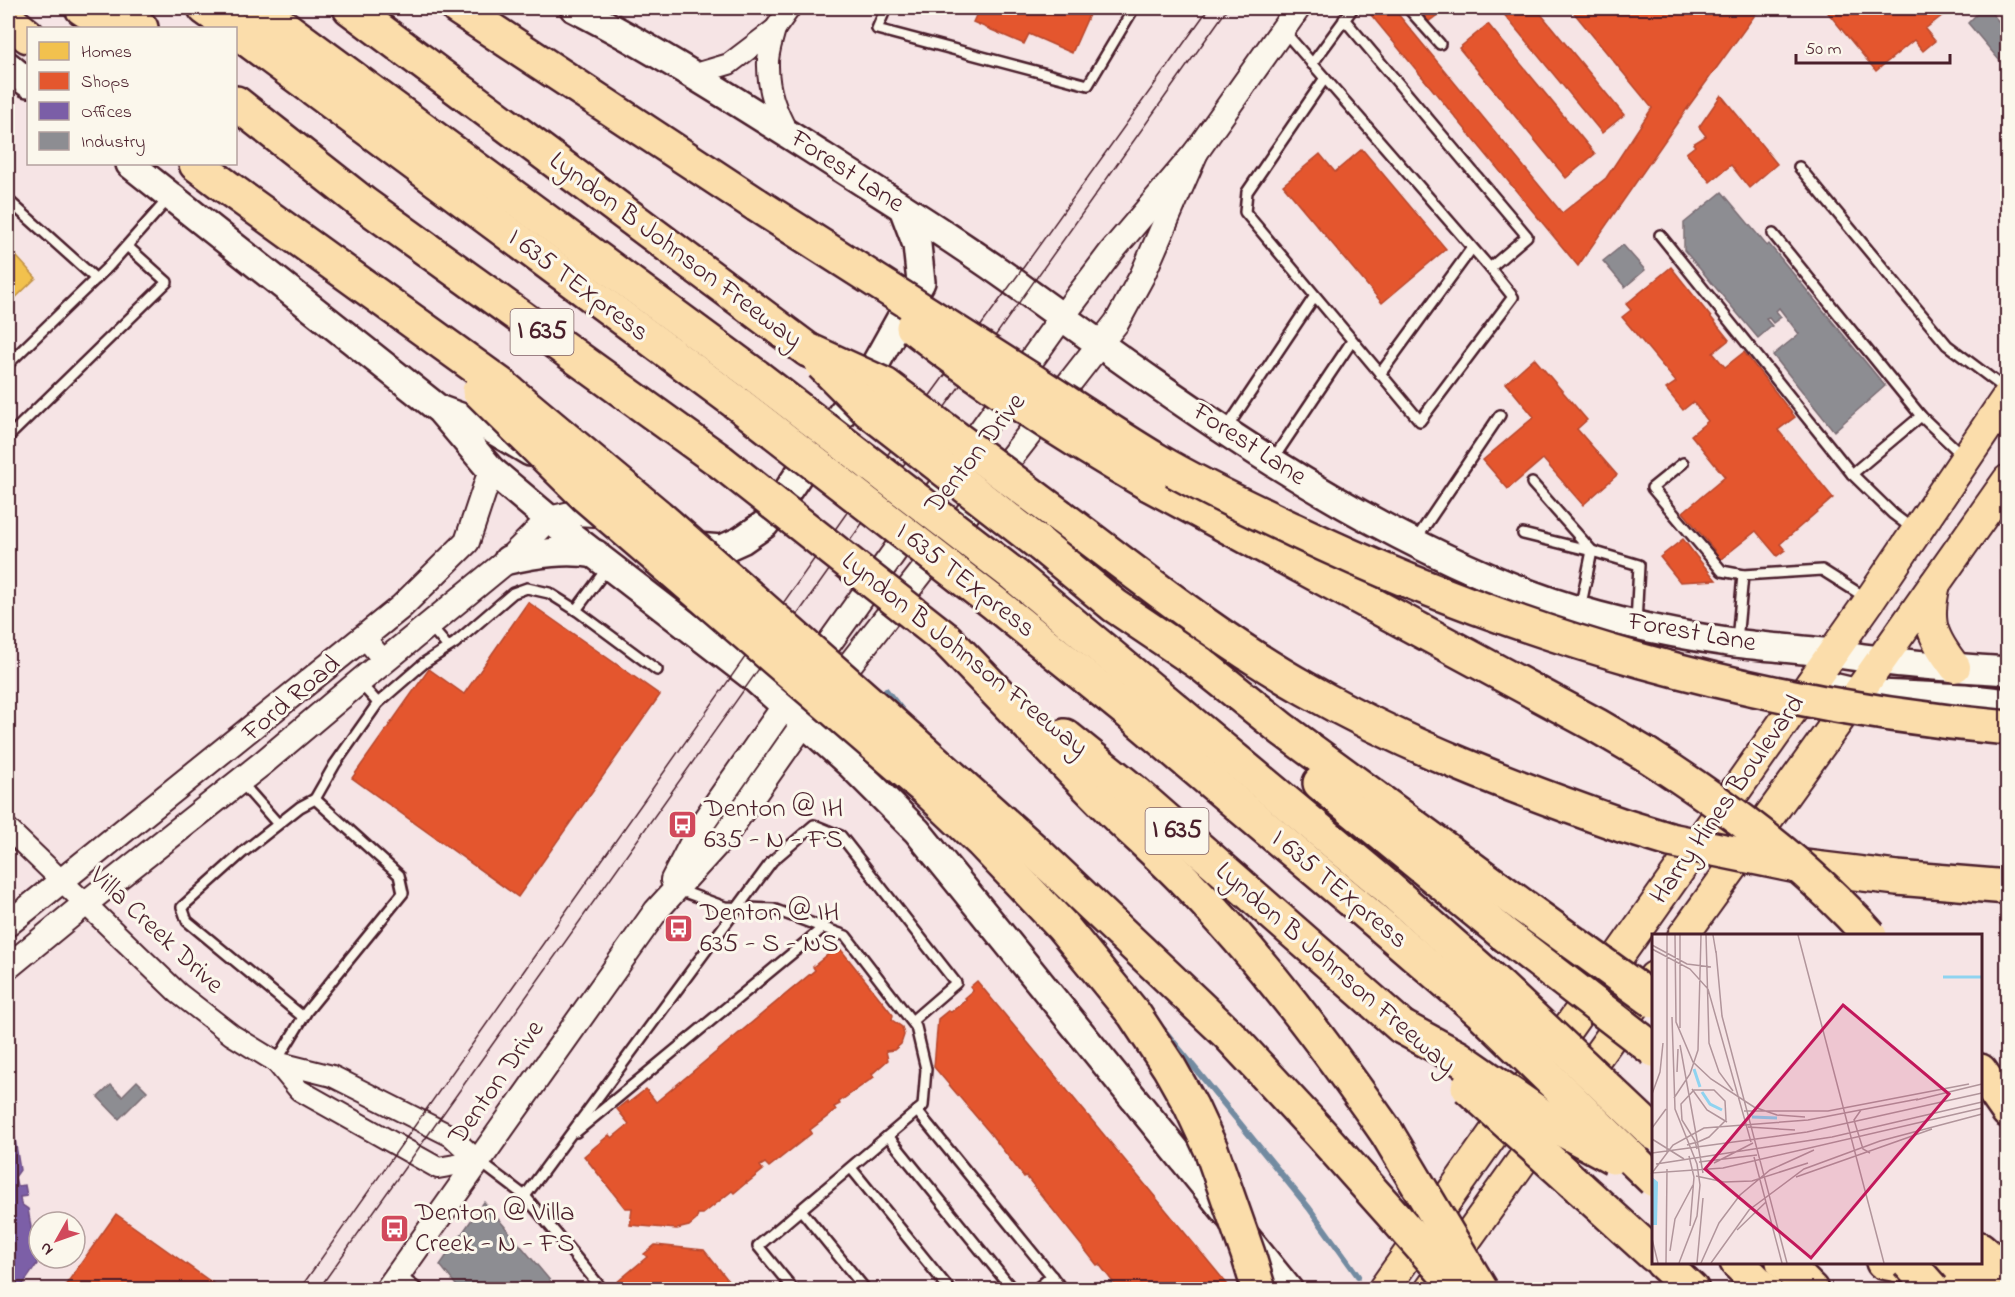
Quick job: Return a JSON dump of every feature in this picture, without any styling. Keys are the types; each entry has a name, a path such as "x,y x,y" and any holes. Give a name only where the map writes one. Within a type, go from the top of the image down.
{"highway":[{"path":"82,8 110,27"},
{"path":"114,8 140,27"},
{"name":"I 635 TEXpress","path":"205,8 230,27"},
{"name":"I 635 TEXpress","path":"258,8 756,376 1014,575 1385,885 1500,987 1652,1132"},
{"name":"Lyndon B Johnson Freeway","path":"350,8 799,343 869,411 1040,544 1115,606 1201,664 1282,729 1652,1000"},
{"path":"458,8 757,205 1160,462 1241,505 1415,585 1531,627 1660,667 1782,695 1874,711 2007,728"},
{"path":"8,20 27,35"},
{"name":"I 635 TEXpress","path":"237,32 737,403 993,602 1354,902 1480,1011 1652,1177"},
{"name":"Lyndon B Johnson Freeway","path":"237,104 364,204 720,461 947,640 1131,790 1402,1027 1652,1254"},
{"path":"237,115 364,204"},
{"path":"197,165 501,385 658,516 926,753 1038,854 1228,1035 1320,1133 1460,1290"},
{"path":"224,185 483,394 521,435 585,495 909,775 1023,883 1102,973 1134,1014 1169,1067 1191,1106 1211,1149 1248,1254 1258,1290"},
{"path":"757,205 991,386 1087,448 1241,535 1596,725 1693,785 1771,842 1815,880 1868,934"},
{"path":"799,343 885,385 1182,608 1272,669 1306,690 1438,756 1513,787 1670,840 1797,866 1897,878 2007,887"},
{"path":"1115,606 1190,678 1504,934 1652,1049"},
{"path":"947,640 1114,812 1194,890 1292,1005 1344,1072 1387,1133 1481,1290"},
{"path":"1402,1027 1459,1058 1561,1129 1652,1177"},
{"path":"1982,1074 2007,1112"},
{"path":"1982,1251 2007,1274"},
{"path":"1663,1264 1692,1290"},
{"path":"1738,1264 1765,1290"},
{"path":"1784,1264 1811,1290"},
{"path":"1894,1264 1933,1290"},
{"path":"1899,1264 2007,1282"}],"main road":[{"name":"Forest Lane","path":"574,8 692,75 903,208 1026,291 1099,346 1272,461 1346,507 1413,543 1469,569 1531,595 1636,626 1737,643 1881,660 2007,671"},
{"path":"8,66 27,82"},
{"path":"131,165 440,410 491,470 549,519 753,677 850,764 917,831 1289,1290"},
{"path":"440,410 488,427 590,487 645,528 684,547 722,549 742,540 765,524 824,437 863,386 921,282 917,245 903,208"},
{"name":"Harry Hines Boulevard","path":"1383,1290 1870,600 2007,396"},
{"name":"Harry Hines Boulevard","path":"1684,934 1858,693 2007,480"},
{"path":"508,560 558,551 580,551 602,559"},
{"path":"1935,583 1929,609 1934,634 1955,667"},
{"path":"1811,682 1858,693 1964,698 2007,703"},
{"path":"1430,1290 1652,978"}],"street":[{"path":"692,75 729,64 775,29 790,8"},
{"name":"Denton Drive","path":"393,1282 656,911 727,833 794,714 1062,317 1112,251 1196,152 1298,8"},
{"path":"775,29 767,64 774,108 789,135"},
{"name":"Denton Drive","path":"656,911 702,824 1117,322 1142,276 1196,152"},
{"name":"Ford Road","path":"8,924 401,607 467,542 491,470"},
{"path":"549,519 575,513 625,515"},
{"name":"Ford Road","path":"8,968 508,560 549,519"},
{"path":"364,637 384,661"},
{"name":"Villa Creek Drive","path":"8,829 178,993 232,1035 276,1062 332,1076 451,1136 478,1161"},
{"name":"Villa Creek Drive","path":"276,1062 299,1090 438,1168 478,1161"}],"lane":[{"path":"886,8 877,29 1088,85 1131,13"},
{"path":"1312,64 1353,8"},
{"path":"1408,8 1440,44"},
{"path":"1344,19 1527,236 1490,268"},
{"path":"1282,30 1325,78 1490,268 1513,297 1420,421 1245,212 1247,192 1325,78"},
{"path":"1799,167 1947,345 2007,391"},
{"path":"8,364 96,279 171,196"},
{"path":"8,200 96,279"},
{"path":"1773,234 1921,416 1965,458"},
{"path":"1660,235 1852,474 1893,514 1916,531"},
{"path":"8,437 167,282 127,246"},
{"path":"1380,374 1472,248"},
{"path":"1225,431 1315,296"},
{"path":"1272,461 1352,341"},
{"path":"1413,543 1500,415"},
{"path":"1852,474 1921,416"},
{"path":"1683,462 1652,488 1722,571 1743,575 1822,570 1870,600"},
{"path":"1532,483 1592,552"},
{"path":"1523,534 1639,565 1636,626"},
{"path":"1579,611 1592,552"},
{"path":"576,609 602,559"},
{"path":"1737,643 1743,575"},
{"path":"303,1017 187,921 182,907 242,853 300,807 315,799 335,764 378,703 424,663 448,647 513,593 527,588 549,593 576,609 657,670"},
{"path":"429,624 448,647"},
{"path":"359,682 378,703"},
{"path":"240,781 278,824"},
{"path":"276,1062 303,1017 404,893 399,875 315,799"},
{"path":"525,1196 736,907 772,861 814,825 841,836 956,983 912,1021"},
{"path":"676,889 725,907 773,909 846,936 916,1027 926,1069 922,1106 758,1246 794,1290"},
{"path":"564,1143 824,927"},
{"path":"917,1111 1063,1290"},
{"path":"888,1136 1013,1290"},
{"path":"478,1161 525,1196 603,1290"},
{"path":"851,1168 950,1290"},
{"path":"801,1210 866,1290"},
{"path":"1035,1290 1052,1276"},
{"path":"393,1282 419,1290"}],"building: Homes":[{"path":"8,247 36,278 8,305"}],"building: Shops":[{"path":"969,8 1092,8 1072,53 1029,34 1024,44 973,22 978,11"},
{"path":"1369,8 1393,8 1562,213 1606,178 1652,108 1570,8 1760,8 1578,266 1367,10"},
{"path":"1416,8 1447,8 1428,22"},
{"path":"1508,8 1536,8 1624,115 1602,133 1502,12"},
{"path":"1824,8 1952,8 1925,29 1935,41 1923,51 1914,40 1876,71"},
{"path":"1488,24 1595,154 1566,178 1459,48"},
{"path":"1721,95 1777,164 1749,188 1731,165 1710,182 1686,153 1695,146 1693,144 1706,136 1699,127"},
{"path":"1362,149 1446,249 1382,303 1283,185 1320,154 1335,172"},
{"path":"1671,267 1729,340 1713,353 1725,367 1744,352 1795,417 1778,430 1833,498 1780,544 1785,550 1777,556 1756,531 1716,563 1710,556 1715,551 1683,512 1725,477 1691,435 1708,421 1693,402 1683,410 1666,389 1676,382 1622,317 1631,310 1626,304"},
{"path":"1534,358 1587,420 1577,429 1617,475 1583,505 1543,459 1508,489 1483,460 1534,417 1506,383"},
{"path":"1683,539 1716,580 1680,582 1660,557"},
{"path":"528,602 660,695 518,897 352,778 429,669 464,694"},
{"path":"838,946 893,1015 892,1020 902,1027 904,1035 901,1044 894,1050 886,1051 888,1060 872,1074 874,1077 839,1102 840,1104 834,1107 836,1110 810,1130 812,1133 769,1167 765,1163 760,1166 763,1170 703,1214 698,1214 696,1220 689,1226 677,1229 630,1225 632,1208 625,1208 584,1156 609,1135 612,1138 629,1124 617,1109 646,1089 656,1102 815,970 813,967"},
{"path":"977,981 1232,1290 1119,1290 1026,1176 1024,1177 934,1067 938,1019 966,1000 965,998 973,991 970,987"},
{"path":"116,1214 214,1284 210,1290 62,1290 76,1270 87,1270 87,1255"},
{"path":"655,1245 704,1250 736,1290 623,1290 617,1282 647,1257 644,1254"}],"building: Offices":[{"path":"8,1112 11,1114 20,1170 15,1177 17,1186 25,1185 27,1196 20,1197 21,1204 28,1210 27,1270 33,1270 19,1290 8,1290"}],"building: Industry":[{"path":"1983,8 1987,8 2008,32 2008,51 1999,60 1968,23"},
{"path":"1722,192 1767,246 1769,244 1885,386 1834,431 1773,355 1799,334 1779,308 1776,311 1781,317 1773,323 1769,318 1766,319 1772,326 1758,338 1684,250 1684,223"},
{"path":"1623,245 1645,270 1625,287 1603,261"},
{"path":"137,1081 147,1091 119,1119 98,1097 111,1085 122,1096"},
{"path":"484,1202 558,1290 460,1290 440,1265"}],"waterway":[{"path":"886,690 906,715"},
{"path":"1163,1029 1309,1208 1358,1276"}],"tram line":[{"path":"299,1290 915,416 1209,8"},
{"path":"318,1290 1228,8"}],"place":[{"name":"Denton @ IH 635 - N - FS","path":"683,825"},
{"name":"Denton @ IH 635 - S - NS","path":"679,929"},
{"name":"Denton @ Villa Creek - N - FS","path":"394,1229"}]}
